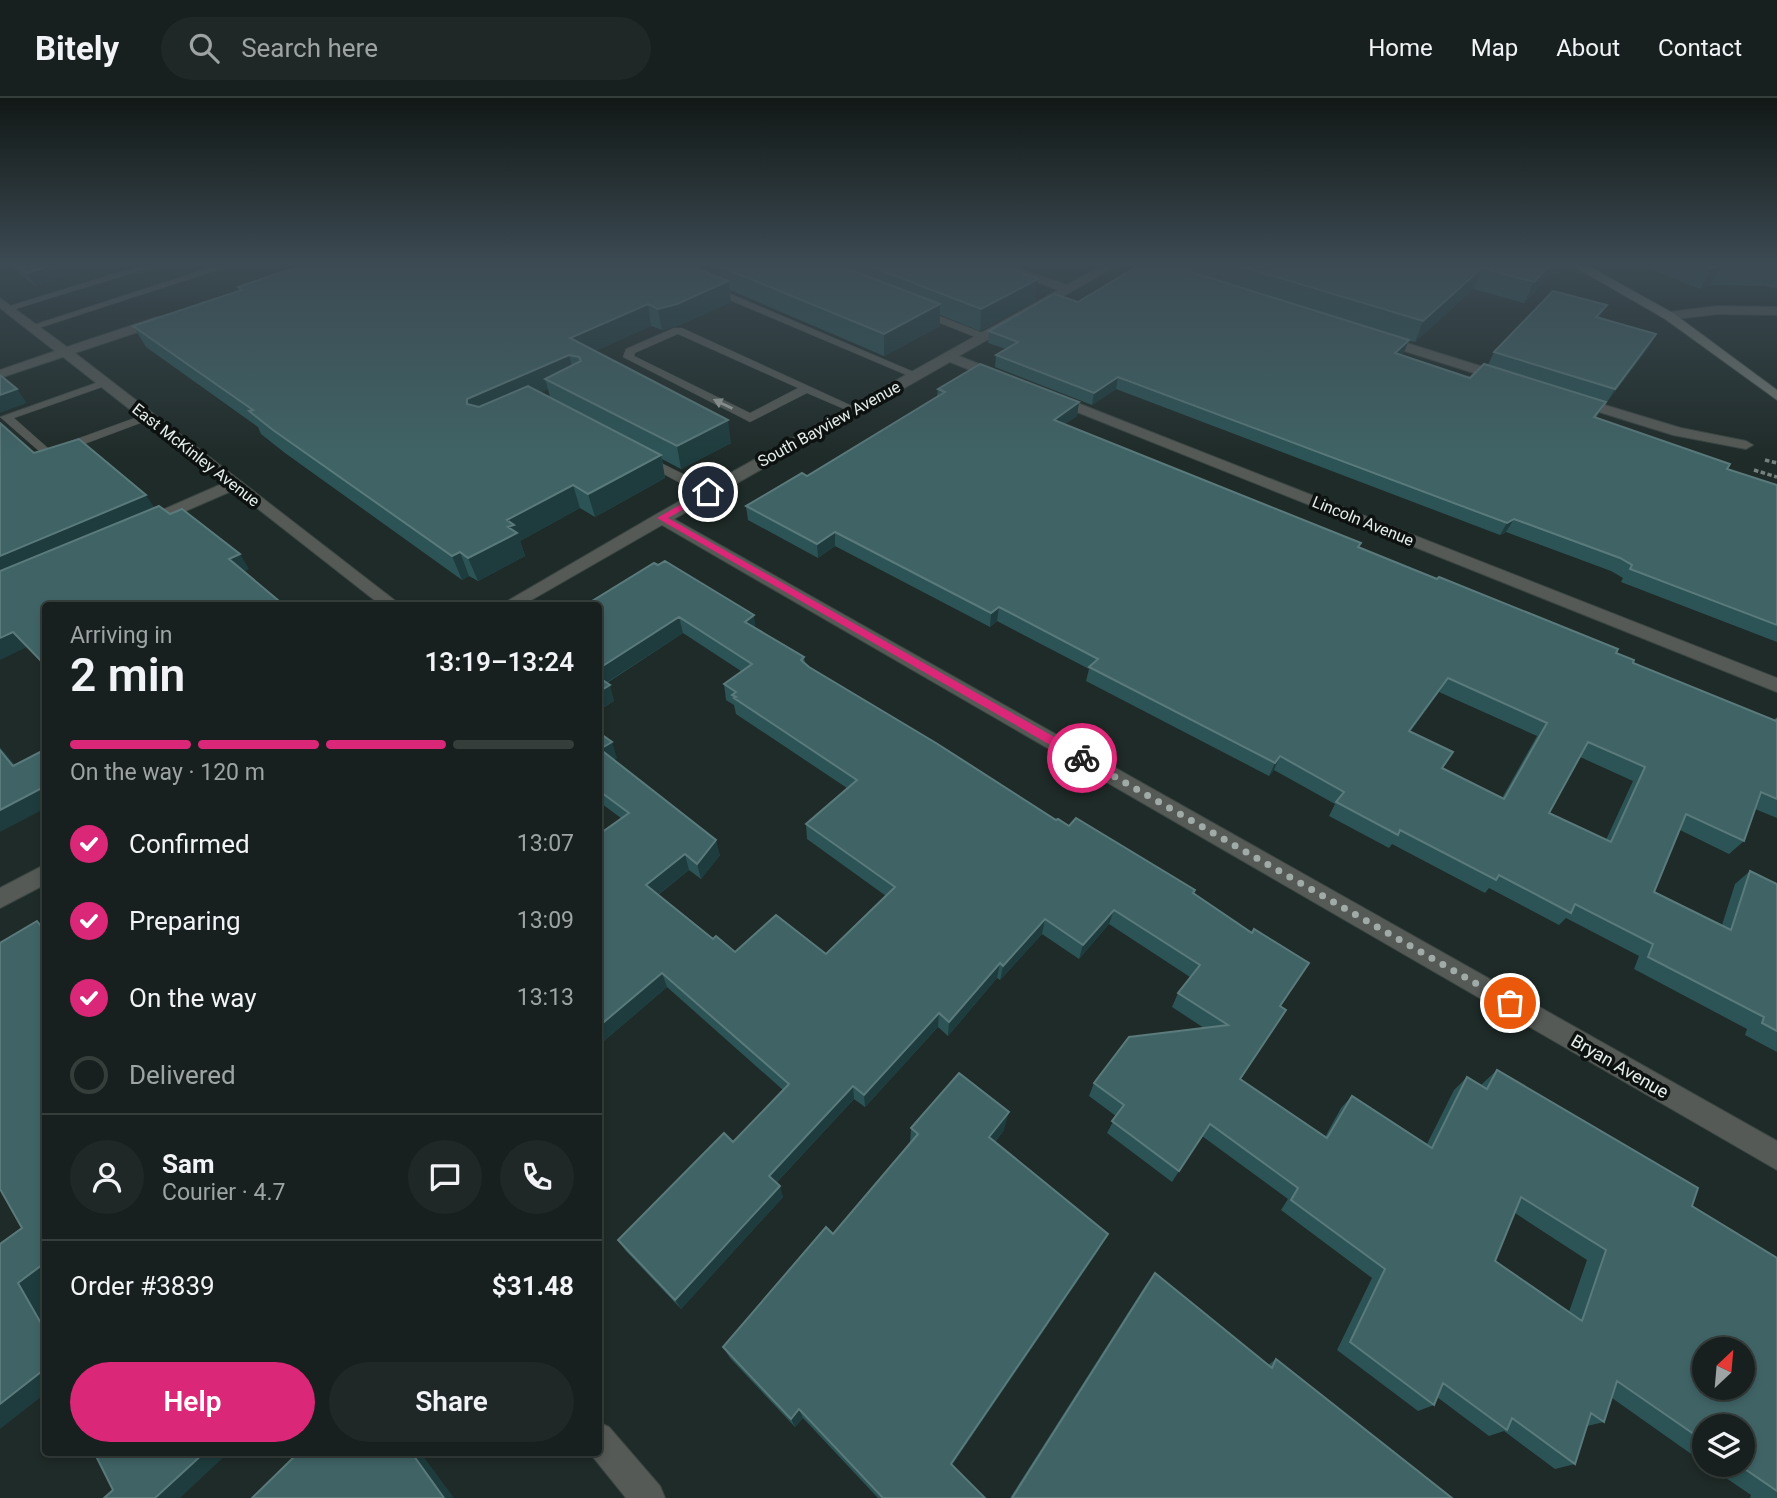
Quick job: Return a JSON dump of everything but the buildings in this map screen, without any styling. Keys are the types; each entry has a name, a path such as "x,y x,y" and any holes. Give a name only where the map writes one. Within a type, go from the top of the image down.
{"main road":[{"path":"1686,328 1777,396"}],"street":[{"name":"East McKinley Avenue","path":"34,328 389,602"},
{"path":"0,374 135,328"},
{"name":"South Bayview Avenue","path":"514,602 999,328"},
{"path":"1371,336 1518,382"},
{"name":"Lincoln Avenue","path":"949,357 1777,685"},
{"path":"1558,395 1678,432 1746,445"},
{"path":"124,532 234,484"},
{"name":"Bryan Avenue","path":"662,518 1777,1156"},
{"path":"0,899 42,875"},
{"path":"602,1443 648,1498"}],"lane":[{"path":"805,328 915,375"},
{"path":"962,328 984,337"},
{"path":"805,389 750,418 628,357 630,351 678,330 855,410"},
{"path":"104,383 6,417 47,454 147,417"},
{"path":"628,450 708,492"}],"way so far":[{"path":"1082,758 1510,1003"}],"route":[{"path":"708,492 662,518 1082,758"}]}
